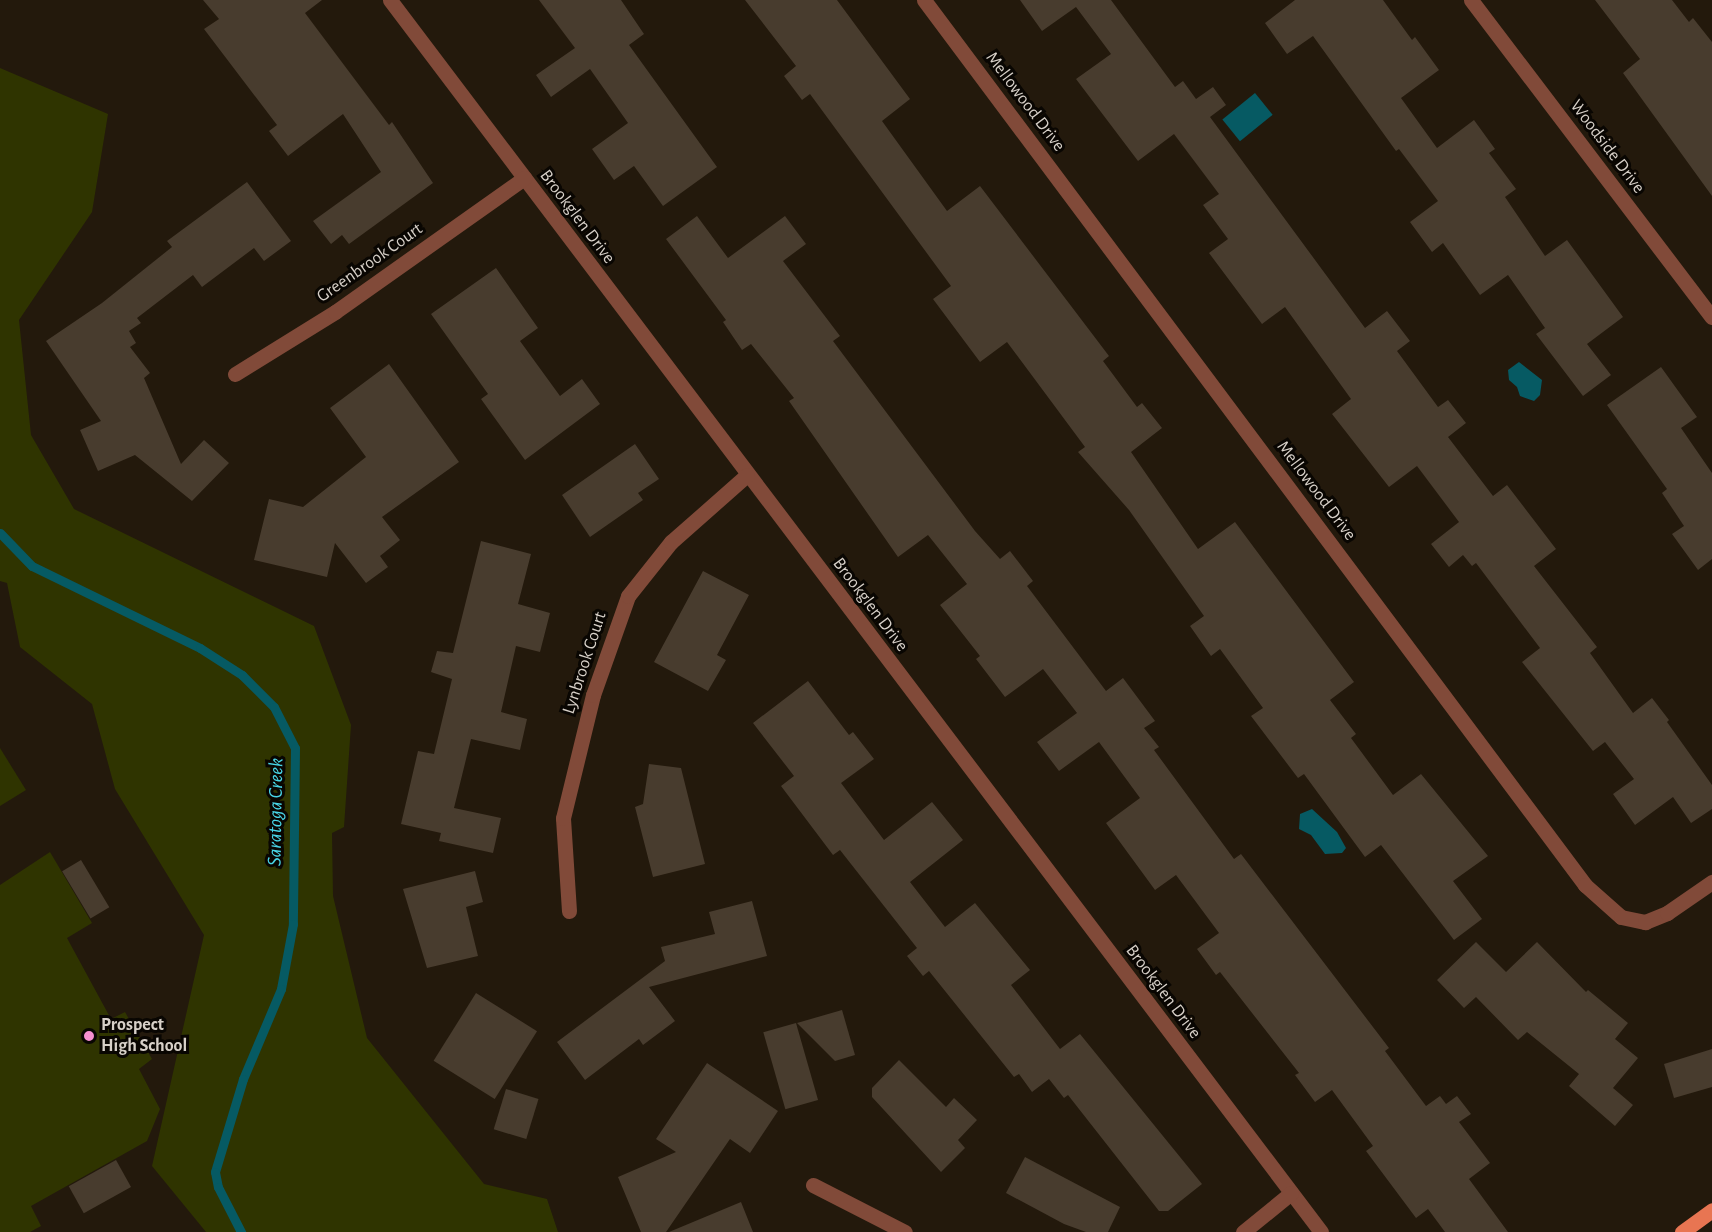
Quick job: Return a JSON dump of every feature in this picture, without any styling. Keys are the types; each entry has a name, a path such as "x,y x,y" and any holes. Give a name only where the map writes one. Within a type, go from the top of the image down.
{"main road":[{"path":"1682,1232 1712,1210"}],"street":[{"name":"Brookglen Drive","path":"390,0 1321,1232"},
{"name":"Mellowood Drive","path":"924,0 1585,885 1621,917 1645,922 1667,914 1712,882"},
{"name":"Woodside Drive","path":"1471,0 1712,317"},
{"name":"Greenbrook Court","path":"235,374 336,312 524,178"},
{"name":"Lynbrook Court","path":"569,911 563,818 593,695 628,596 672,542 747,475"},
{"path":"813,1185 905,1232"},
{"path":"1243,1232 1291,1193"}],"green space":[{"path":"0,68 108,114 92,212 19,320 31,435 74,509 314,626 351,725 344,827 332,833 333,896 367,1038 484,1184 547,1199 558,1232 206,1232 152,1166 204,935 115,789 92,704 20,647 7,583 0,581"},
{"path":"0,748 26,790 0,806"},
{"path":"50,852 92,923 67,938 111,1019 125,1012 152,1059 139,1069 160,1109 147,1141 31,1206 41,1226 30,1232 0,1232 0,885"}],"water":[{"path":"1255,93 1273,115 1240,141 1222,119"},
{"path":"1519,362 1542,380 1540,395 1534,401 1520,396 1517,387 1509,380 1508,370"},
{"path":"1312,809 1337,832 1346,848 1342,853 1325,854 1311,835 1299,829 1300,814"}],"building":[{"path":"203,0 322,0 305,13 389,125 392,122 433,183 349,244 342,235 331,244 313,221 381,172 343,114 288,156 269,131 277,125 204,29 219,19"},
{"path":"539,0 621,0 644,34 629,45 717,167 663,206 634,166 614,180 592,149 628,123 590,69 551,97 536,75 575,48"},
{"path":"745,0 837,0 910,99 882,121 947,211 980,186 1109,356 1103,361 1137,407 1142,403 1162,428 1131,452 1198,549 1235,522 1354,682 1330,700 1356,734 1351,738 1393,795 1421,774 1488,856 1453,881 1482,919 1454,940 1381,845 1365,857 1304,774 1298,778 1251,716 1263,708 1220,649 1211,656 1190,626 1204,616 1129,510 1078,452 1085,447 1007,342 980,362 933,299 951,286 810,94 802,100 784,76 796,66"},
{"path":"1020,0 1111,0 1175,87 1183,81 1196,99 1213,87 1226,105 1210,117 1365,328 1387,311 1410,341 1397,351 1438,407 1448,400 1466,423 1448,437 1493,496 1507,485 1556,549 1534,566 1597,647 1590,653 1633,713 1652,698 1669,720 1667,722 1712,785 1712,809 1691,823 1673,797 1635,825 1613,794 1634,779 1605,742 1593,751 1522,662 1540,648 1476,563 1472,566 1463,555 1449,567 1431,544 1459,522 1417,466 1389,487 1332,414 1351,399 1285,307 1262,324 1209,253 1228,239 1203,205 1219,194 1174,134 1138,161 1076,79 1111,54 1076,7 1042,31"},
{"path":"1295,0 1383,0 1412,40 1415,37 1439,70 1401,98 1437,148 1474,120 1495,149 1489,153 1516,189 1505,197 1545,256 1567,240 1623,317 1587,344 1611,375 1583,396 1536,334 1545,328 1508,275 1480,295 1443,243 1432,252 1410,222 1438,201 1399,149 1396,151 1313,36 1287,54 1265,23"},
{"path":"1595,0 1672,0 1689,22 1693,18 1712,42 1712,196 1623,73 1640,59"},
{"path":"247,182 291,241 264,261 254,248 202,287 193,275 137,318 141,323 129,331 136,343 130,347 150,373 144,378 181,464 204,440 229,463 192,501 135,455 98,471 80,430 101,421 46,341 102,303 172,247 167,241"},
{"path":"697,216 728,258 785,216 806,244 783,261 840,336 833,341 975,531 1000,559 1010,551 1033,581 1027,586 1106,691 1123,678 1155,721 1144,728 1159,747 1154,750 1234,859 1241,854 1389,1048 1385,1051 1426,1106 1440,1096 1446,1104 1457,1096 1471,1114 1459,1122 1490,1163 1469,1179 1508,1232 1445,1232 1428,1209 1416,1218 1366,1151 1373,1146 1332,1090 1315,1102 1295,1075 1299,1073 1220,972 1216,975 1197,949 1219,933 1176,875 1155,890 1106,823 1140,798 1099,742 1059,771 1037,742 1077,713 1043,669 1005,697 976,659 980,656 940,605 967,584 928,535 898,557 789,401 794,398 751,344 742,350 723,322 726,320 666,239"},
{"path":"496,268 538,328 520,341 560,396 582,379 600,404 525,460 481,399 488,394 431,314"},
{"path":"389,364 459,462 382,517 400,540 380,556 388,567 366,583 335,543 327,577 254,560 269,499 303,507 366,457 330,408"},
{"path":"1661,367 1697,417 1681,428 1712,473 1712,559 1698,570 1672,534 1684,526 1662,493 1667,489 1607,405"},
{"path":"635,444 659,479 638,493 643,500 590,537 562,495"},
{"path":"481,541 531,554 518,604 550,613 540,652 516,646 501,712 527,719 520,750 471,739 454,808 501,818 493,853 439,841 441,833 401,824 418,751 434,754 452,679 431,672 437,651 453,653"},
{"path":"703,571 749,595 717,655 726,660 708,691 654,662"},
{"path":"808,681 849,735 853,732 874,759 841,783 884,840 932,802 963,840 910,882 945,927 975,903 1030,970 1011,985 1060,1049 1080,1034 1202,1184 1168,1211 1159,1211 1068,1095 1064,1098 1049,1079 1032,1092 1019,1074 1014,1077 929,971 923,976 907,956 917,948 840,850 833,855 781,786 794,776 753,723"},
{"path":"649,764 681,768 705,864 653,877 635,807 643,804"},
{"path":"81,860 109,907 90,918 62,871"},
{"path":"475,871 483,902 466,907 478,956 427,968 403,889"},
{"path":"752,901 767,956 649,987 675,1021 643,1045 639,1039 585,1080 557,1042 665,961 661,947 715,934 709,912"},
{"path":"1476,942 1506,972 1537,942 1586,992 1588,990 1628,1023 1615,1039 1638,1058 1613,1088 1633,1105 1615,1126 1569,1086 1579,1074 1527,1032 1518,1040 1476,997 1464,1008 1437,980"},
{"path":"476,993 537,1031 495,1099 434,1061"},
{"path":"842,1010 855,1055 835,1061 797,1023"},
{"path":"796,1023 818,1100 785,1109 763,1032"},
{"path":"1712,1049 1712,1087 1674,1098 1664,1064"},
{"path":"899,1060 946,1107 954,1098 977,1120 958,1140 965,1148 941,1172 872,1097 872,1088"},
{"path":"707,1063 778,1111 750,1153 730,1139 666,1232 641,1232 618,1177 676,1152 656,1139"},
{"path":"506,1089 539,1099 526,1139 494,1129"},
{"path":"1025,1157 1120,1207 1108,1232 1086,1232 1064,1224 1006,1193"},
{"path":"116,1160 131,1187 84,1213 69,1186"},
{"path":"741,1202 753,1232 669,1232"}],"waterway":[{"name":"Saratoga Creek","path":"0,533 32,566 200,648 242,675 274,707 295,748 293,924 281,989 243,1079 215,1172 218,1187 241,1232"}],"place":[{"name":"Prospect High School","path":"89,1036"}]}
